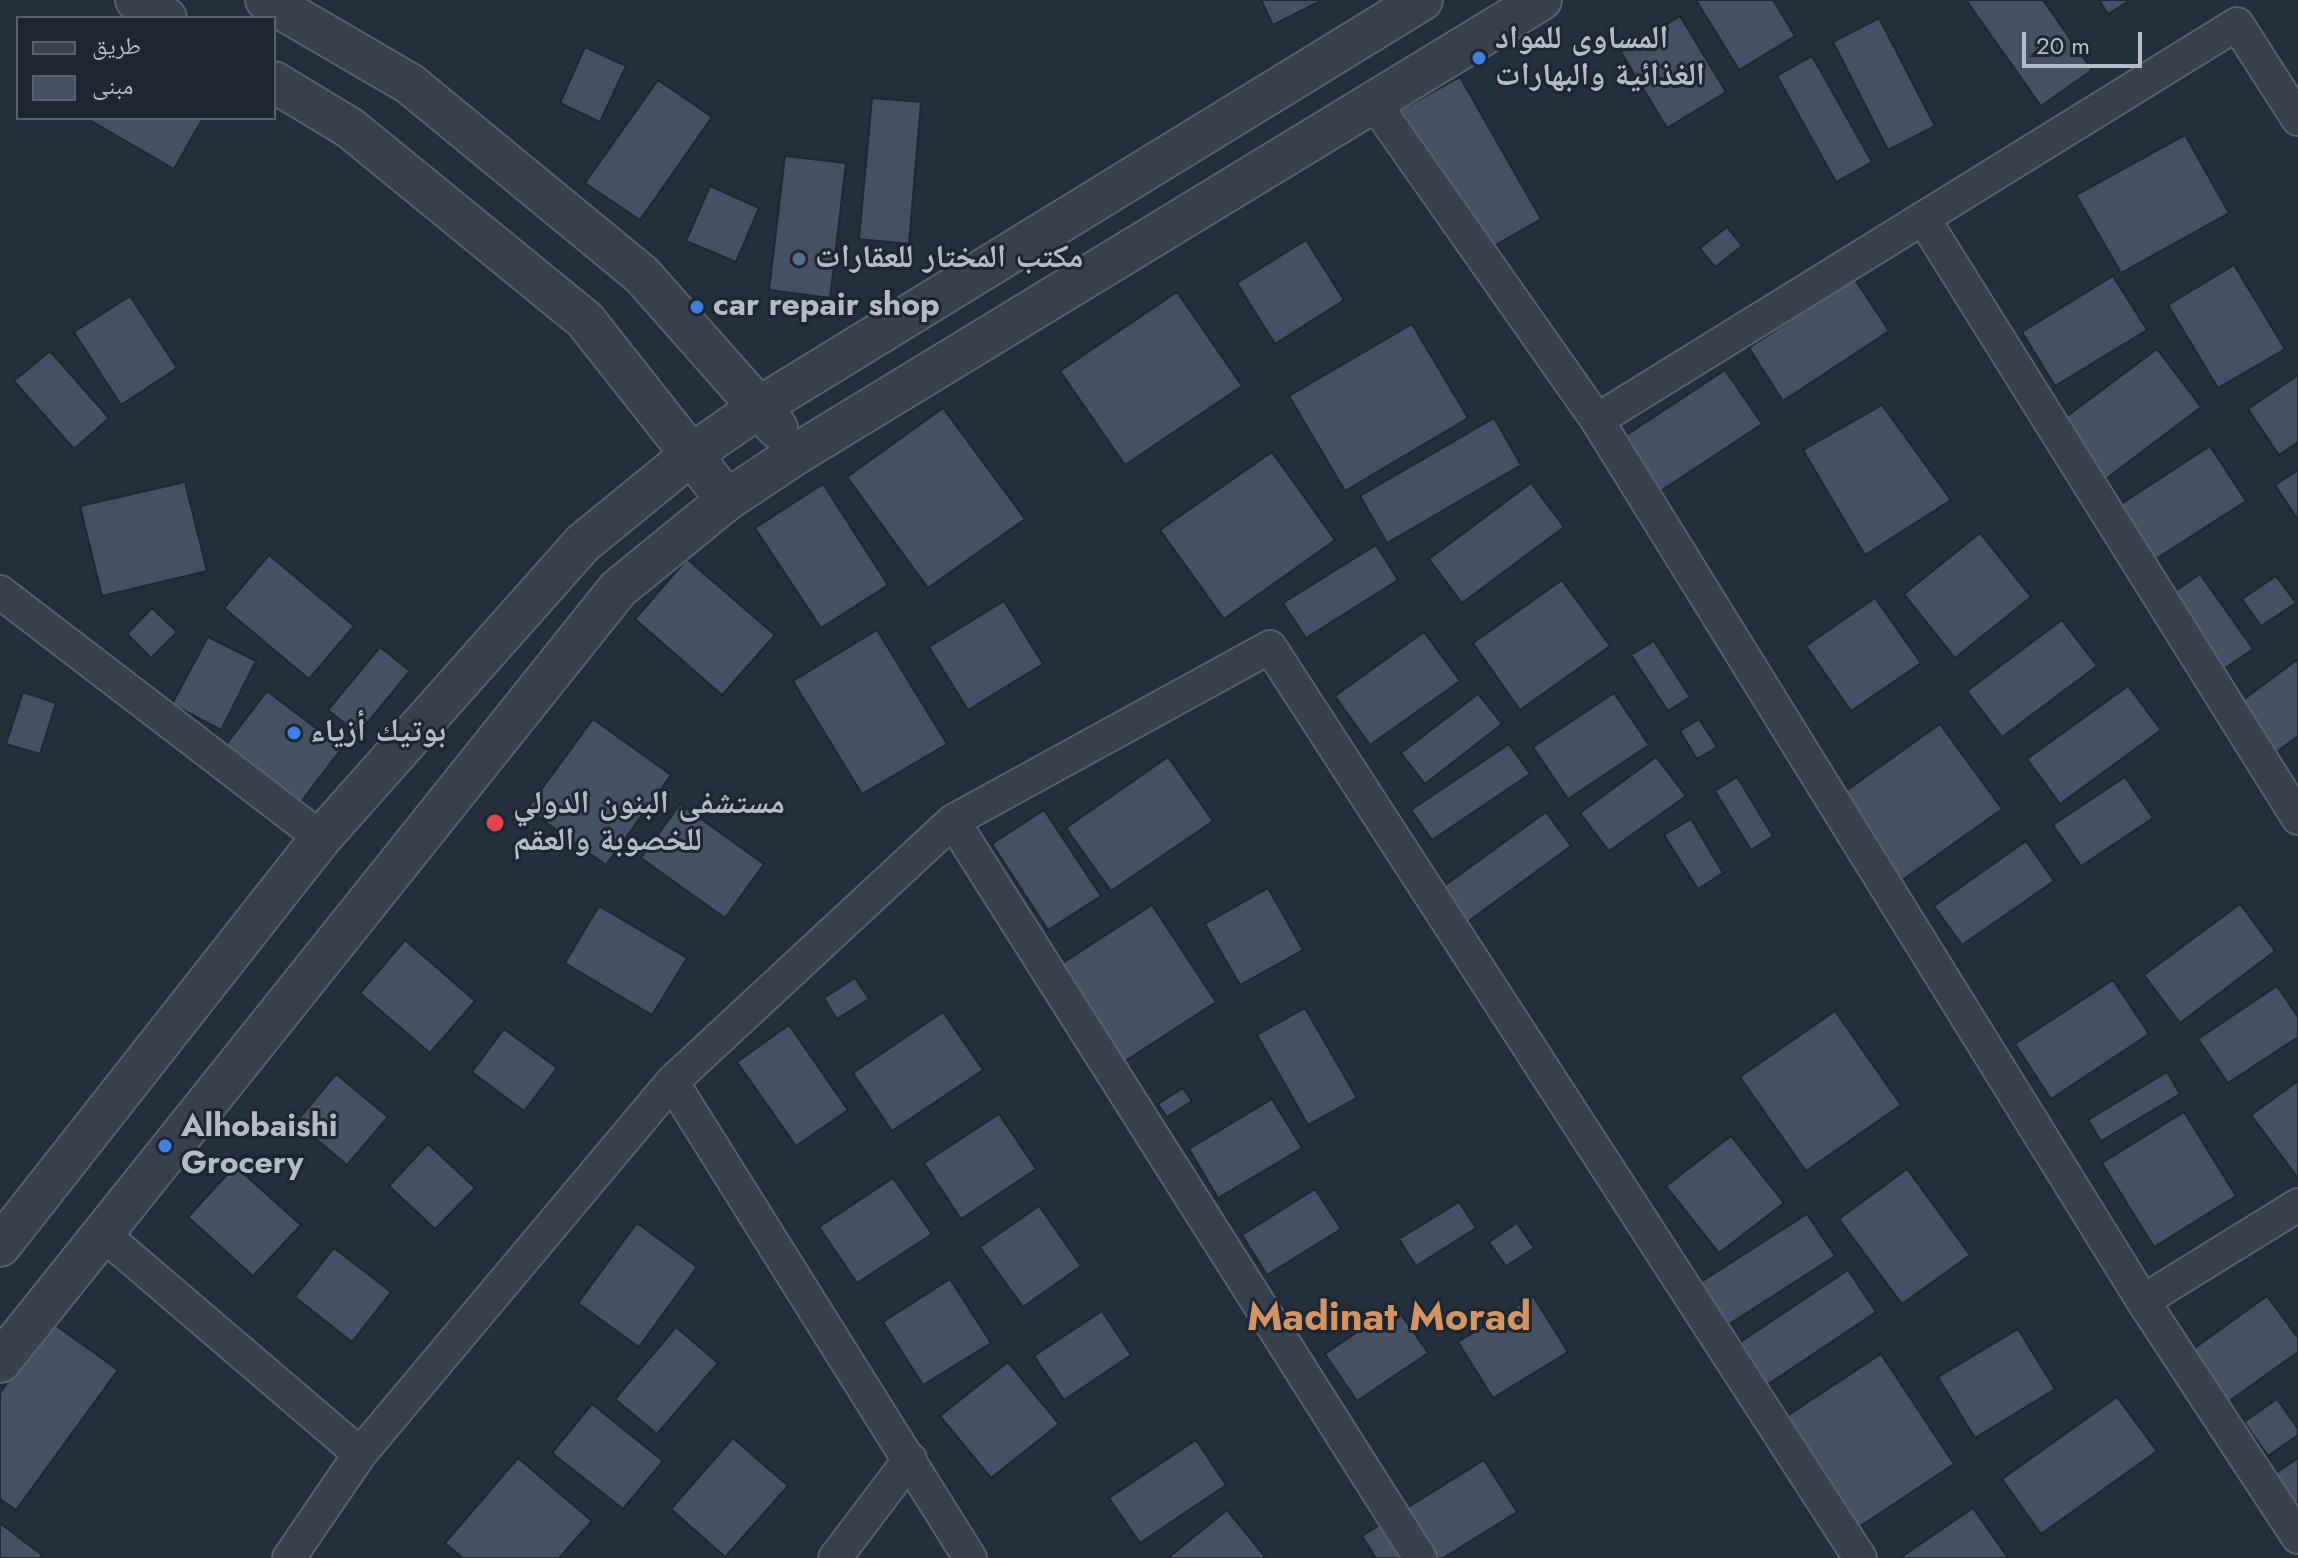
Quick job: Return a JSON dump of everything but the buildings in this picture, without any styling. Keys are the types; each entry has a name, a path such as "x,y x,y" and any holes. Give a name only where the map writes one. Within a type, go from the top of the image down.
{"street":[{"path":"136,0 163,16"},
{"path":"266,0 410,84 642,275 761,406 796,454"},
{"path":"0,1246 321,838 583,543 692,454 761,406 1422,0"},
{"path":"0,1362 618,589 727,500 796,454 1375,104 1541,0"},
{"path":"1597,420 2237,24 2298,119"},
{"path":"276,83 350,128 585,320 727,500"},
{"path":"1375,104 1597,420 2143,1301 2298,1537"},
{"path":"1923,218 2298,818"},
{"path":"0,592 321,838"},
{"path":"289,1558 360,1454 672,1082 953,821 1270,647 1860,1558"},
{"path":"953,821 1420,1558"},
{"path":"672,1082 970,1558"},
{"path":"2143,1301 2298,1205"},
{"path":"104,1235 360,1454"},
{"path":"835,1558 910,1459"}],"place":[{"name":"المساوى للمواد الغذائية والبهارات","path":"1479,58"},
{"name":"مكتب المختار للعقارات","path":"799,259"},
{"name":"car repair shop","path":"697,307"},
{"name":"بوتيك أزياء","path":"294,733"},
{"name":"مستشفى البنون الدولي للخصوبة والعقم","path":"495,823"},
{"name":"Alhobaishi Grocery","path":"165,1146"}],"district":[{"name":"Madinat Morad","path":"1389,1320"}]}
